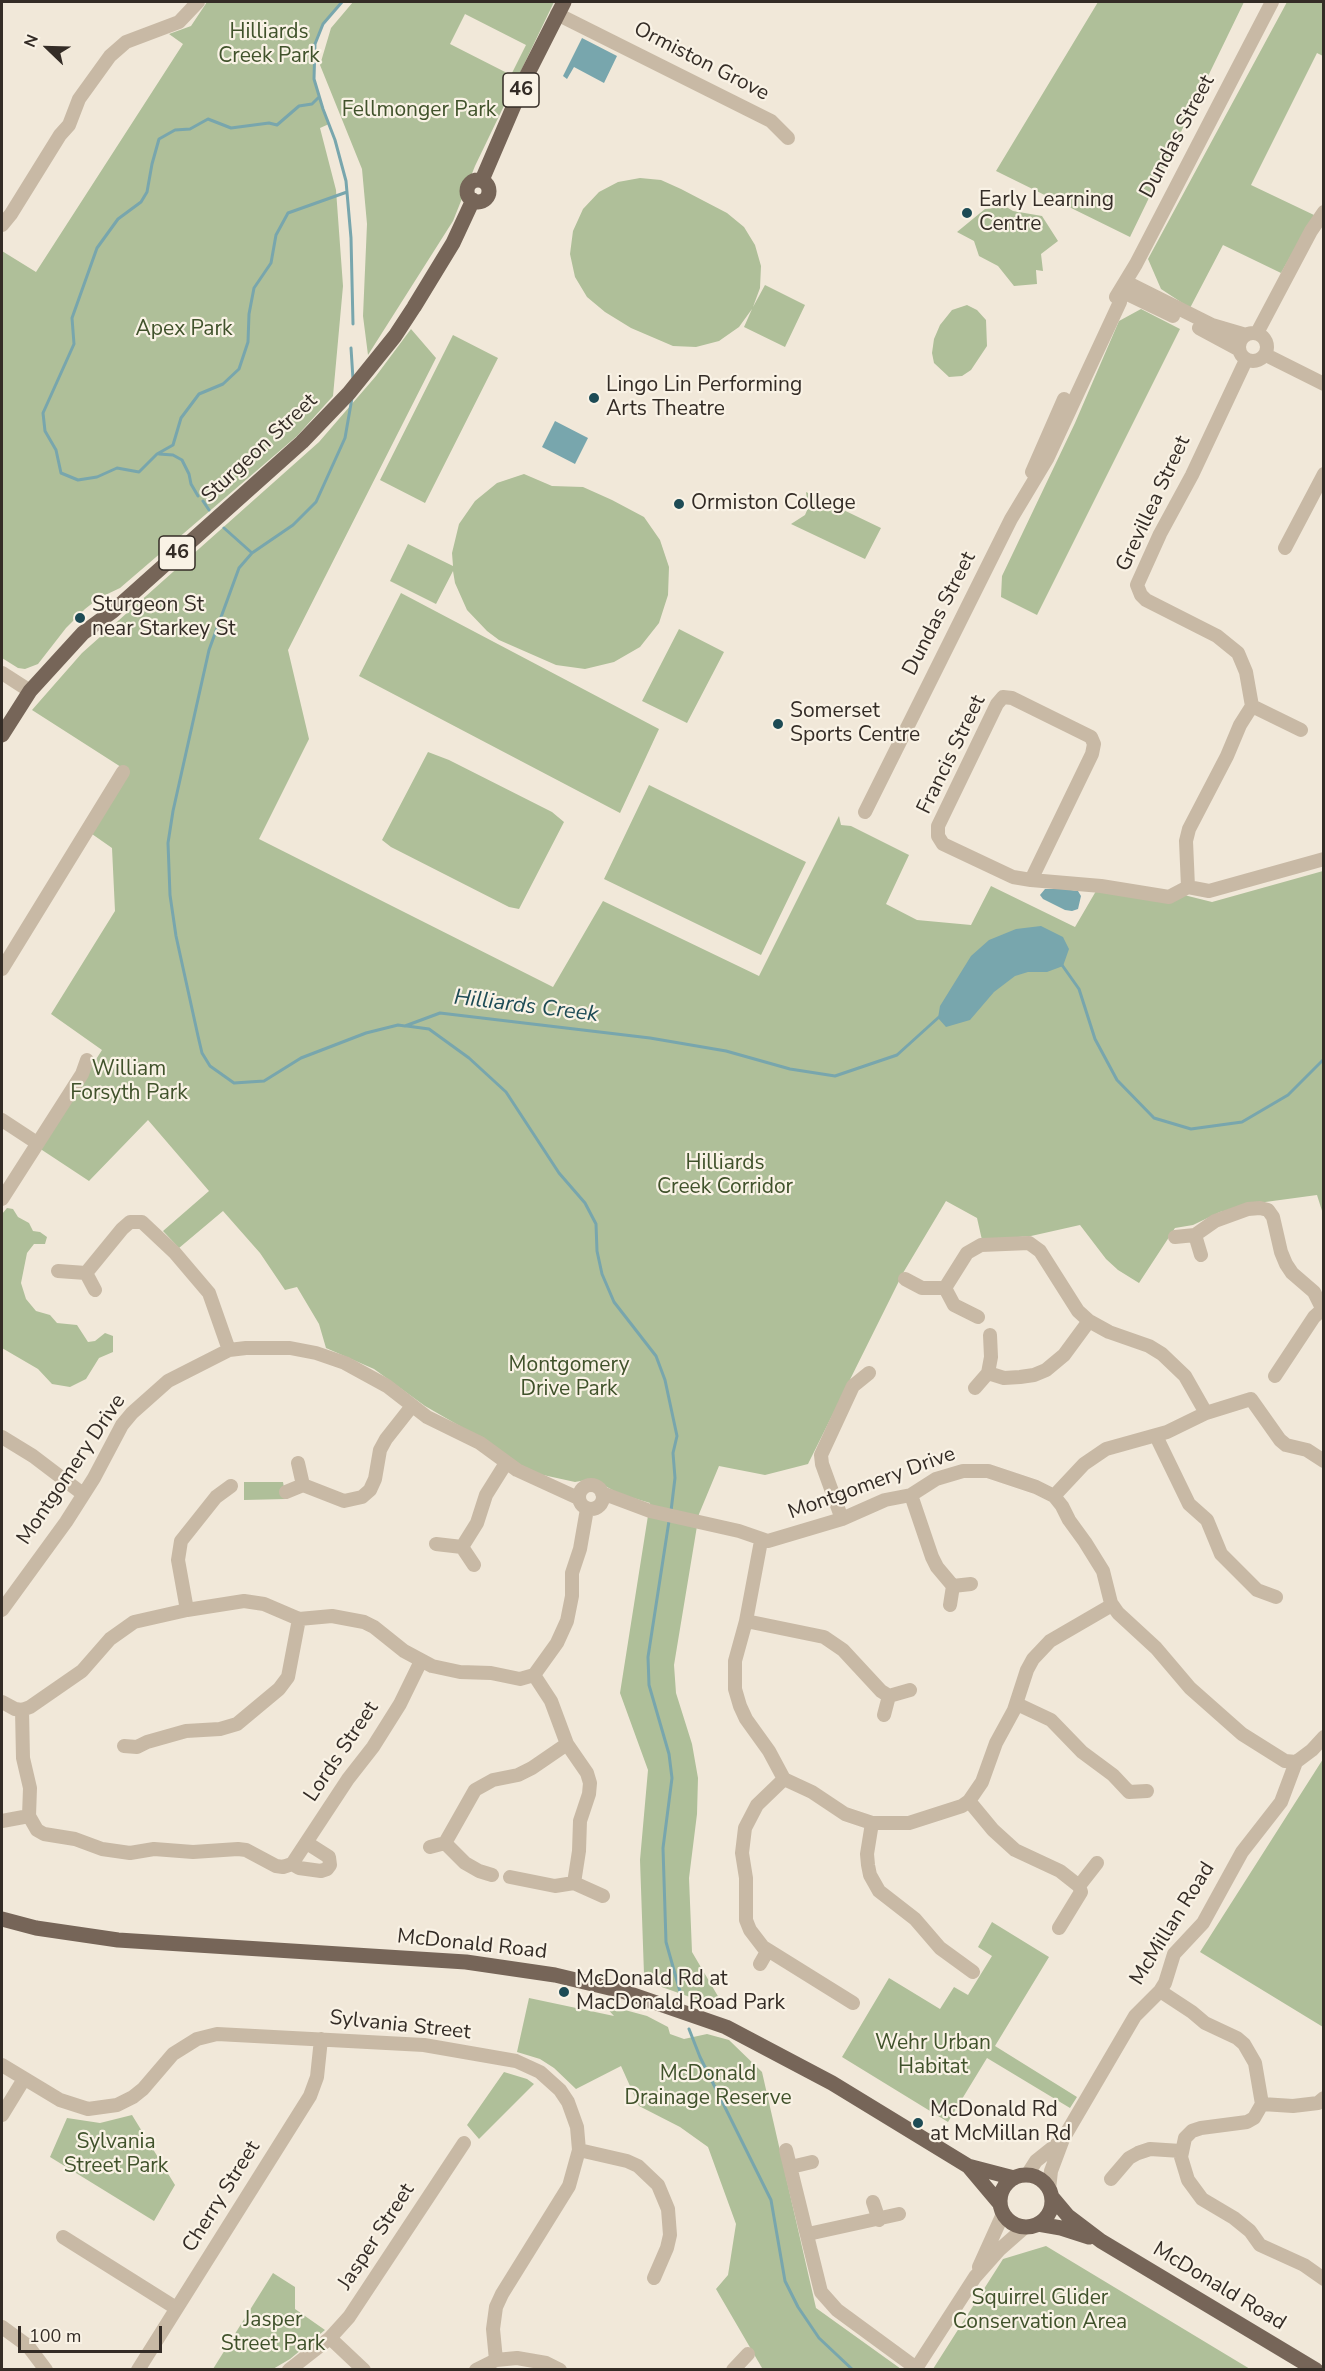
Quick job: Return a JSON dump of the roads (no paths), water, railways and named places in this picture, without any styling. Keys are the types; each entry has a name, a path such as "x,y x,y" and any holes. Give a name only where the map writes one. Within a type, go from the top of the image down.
{"main road":[{"name":"Sturgeon Street","path":"30,691 83,633 113,611 302,442 372,366 395,336 435,274 473,200 481,201 489,195 489,188 482,180 492,152 561,8"},
{"name":"46","path":"2,735 30,691"},
{"name":"McDonald Road","path":"2,1919 54,1931 118,1940 466,1962 602,1985 706,2019 745,2037 832,2083 968,2166 1021,2176"},
{"name":"McDonald Road","path":"968,2166 1001,2209"},
{"path":"1021,2176 1044,2182 1050,2193 1049,2213 1031,2226 1016,2226 1001,2209 1003,2189 1021,2176"},
{"name":"McDonald Road","path":"1050,2193 1068,2216 1101,2241 1316,2370"},
{"name":"McDonald Road","path":"1031,2226 1061,2228 1101,2241"}],"street":[{"path":"2,225 60,135 69,125 79,99 110,56 126,42 179,22 198,2"},
{"name":"Dundas Street","path":"865,812 1021,500 1047,459 1120,302 1124,286 1272,2"},
{"name":"Ormiston Grove","path":"561,8 771,121 788,138"},
{"path":"1242,354 1240,341 1252,334 1323,212"},
{"path":"1124,286 1212,325 1252,334 1266,340 1268,345 1266,355 1257,362 1124,286"},
{"name":"Grevillea Street","path":"1242,354 1192,475 1160,534 1137,585 1141,596 1146,600 1217,636 1238,652 1246,672 1252,706"},
{"path":"1266,355 1323,384"},
{"path":"1285,548 1323,474"},
{"path":"2,673 30,691"},
{"name":"Francis Street","path":"1031,880 1092,754 1094,744 1090,737 1012,698 1003,697 997,704 938,826 938,836 943,844 1013,877 1031,880 1101,886 1168,897 1188,887 1209,891 1323,859"},
{"path":"1188,887 1186,841 1189,829 1227,756 1240,724 1252,706 1301,730"},
{"path":"2,969 123,772"},
{"path":"2,1199 81,1074 87,1060"},
{"path":"2,1120 37,1143"},
{"path":"1174,1237 1195,1235 1227,1216 1248,1209 1268,1210 1273,1217 1286,1264 1292,1273 1314,1292 1323,1308 1314,1317 1275,1376"},
{"path":"86,1273 122,1229 130,1222 142,1222 175,1253 209,1293 229,1350"},
{"path":"1195,1235 1201,1255"},
{"path":"945,1288 967,1253 974,1248 981,1245 1029,1243 1040,1251 1078,1311 1089,1321 1109,1332 1149,1346 1162,1354 1185,1376 1206,1413"},
{"path":"58,1271 86,1273"},
{"path":"86,1273 95,1290"},
{"path":"905,1278 922,1288 945,1288"},
{"path":"945,1288 954,1305 978,1317"},
{"path":"988,1373 1004,1378 1034,1375 1046,1370 1064,1355 1089,1321"},
{"path":"975,1388 988,1373 991,1358 990,1335"},
{"name":"Montgomery Drive","path":"2,1610 66,1522 94,1478 122,1425 142,1402 183,1371 229,1350 277,1347 324,1355 360,1370 387,1386 428,1417 480,1443 517,1470 590,1499 624,1503 691,1522 739,1531 761,1540 768,1541 786,1537 842,1519 885,1500 911,1495 942,1476 975,1470 999,1474 1054,1496"},
{"path":"842,1519 822,1464 821,1455 854,1386 868,1373"},
{"path":"1296,1762 1290,1754 1248,1730 1234,1725 1190,1688 1156,1648 1118,1613 1112,1605 1103,1571 1054,1496 1095,1455 1118,1445 1156,1436 1206,1413 1251,1399 1280,1440 1286,1445 1307,1450 1323,1461"},
{"path":"286,1492 303,1485 344,1501 362,1497 370,1490 375,1479 380,1450 386,1439 412,1406"},
{"path":"1156,1436 1189,1504 1207,1520 1221,1554 1252,1585 1276,1598"},
{"path":"2,1437 33,1456 83,1494"},
{"path":"298,1463 303,1485"},
{"path":"462,1547 477,1523 486,1495 506,1463"},
{"path":"187,1610 178,1560 181,1541 216,1497 234,1484"},
{"path":"911,1495 932,1557 937,1567 953,1586 950,1605"},
{"path":"2,1702 22,1710 30,1707 77,1676 110,1639 125,1628 148,1618 244,1601 264,1604 299,1619 332,1616 355,1619 374,1627 405,1651 432,1666 460,1672 491,1673 520,1678 534,1675 557,1643 567,1621 572,1596 572,1573 580,1549 590,1499"},
{"path":"761,1540 746,1621 735,1661 735,1689 746,1719 769,1751 784,1779 812,1792 845,1814 872,1823 909,1823 962,1806 969,1800 982,1782 996,1743 1017,1704 1027,1670 1040,1650 1050,1641 1112,1605"},
{"path":"436,1544 462,1547 474,1565"},
{"path":"953,1586 971,1584"},
{"path":"132,1752 147,1742 186,1731 229,1727 245,1718 279,1689 288,1677 299,1619"},
{"path":"746,1621 824,1637 843,1650 870,1682 889,1696"},
{"name":"Lords Street","path":"292,1864 348,1779 374,1747 400,1704 421,1661"},
{"path":"534,1675 551,1701 567,1744 590,1783 589,1794 580,1821 579,1851 574,1883"},
{"path":"889,1696 910,1690"},
{"path":"884,1715 889,1696"},
{"path":"1017,1704 1051,1720 1082,1752 1113,1775 1125,1797 1147,1791"},
{"path":"22,1710 23,1758 30,1788 29,1816 37,1830 44,1834 65,1837 102,1849 130,1853 164,1849 194,1852 238,1849 246,1850 276,1866 283,1867 292,1864 321,1871 327,1869 330,1865 328,1857 307,1843"},
{"name":"McMillan Road","path":"1050,2193 1051,2170 1063,2139 1135,2016 1160,1991 1165,1983 1174,1954 1203,1923 1242,1852 1281,1802 1296,1762 1312,1750 1323,1737"},
{"path":"430,1847 445,1843 475,1790 493,1780 518,1775 532,1768 567,1744"},
{"path":"784,1779 757,1805 742,1840 747,1889 746,1920 755,1938 768,1950 835,2000 854,2003"},
{"path":"969,1800 998,1835 1015,1850 1060,1871 1079,1886 1081,1892 1059,1928"},
{"path":"2,1821 29,1816"},
{"path":"872,1823 867,1854 868,1865 870,1875 879,1891 915,1919 940,1948 973,1972"},
{"path":"445,1843 465,1863 482,1874"},
{"path":"1079,1886 1097,1863"},
{"path":"517,1881 555,1886 574,1883 603,1896"},
{"path":"760,1964 768,1950"},
{"path":"1160,1991 1205,2023 1237,2038 1244,2044 1255,2063 1262,2104 1254,2118 1247,2122 1201,2128 1192,2131 1185,2138 1181,2151 1188,2180 1202,2199 1234,2218 1250,2231 1260,2245 1304,2265 1323,2279"},
{"name":"Sylvania Street","path":"2,2065 74,2106 88,2109 117,2105 133,2097 143,2090 173,2054 207,2036 228,2033 424,2045 526,2065 550,2080 568,2102 577,2127 579,2150 570,2186 496,2307 493,2330 496,2360"},
{"name":"Cherry Street","path":"138,2370 310,2096 317,2077 321,2039"},
{"path":"2,2115 24,2079"},
{"path":"1262,2104 1284,2107 1321,2101 1323,2117"},
{"name":"McMillan Road","path":"1021,2176 1063,2139"},
{"name":"Jasper Street","path":"289,2370 330,2338 364,2294 464,2143"},
{"path":"1117,2177 1129,2158 1150,2149 1181,2151"},
{"path":"579,2150 627,2161 638,2166 658,2185 668,2210 670,2229 667,2248 654,2278"},
{"path":"786,2150 819,2284 830,2304 916,2369 975,2277 999,2250 1031,2226"},
{"path":"791,2167 812,2162"},
{"path":"873,2202 879,2220"},
{"path":"975,2277 1001,2209"},
{"path":"808,2234 899,2214"},
{"path":"63,2237 176,2308"},
{"path":"2,2327 28,2346 46,2370"},
{"path":"330,2338 364,2370"},
{"path":"734,2370 748,2354"},
{"path":"476,2370 496,2360 531,2359 560,2370"}],"water":[{"path":"582,38 617,56 604,83 574,67 567,79 563,76"},
{"path":"555,421 588,438 575,464 542,447"},
{"path":"1045,889 1078,891 1081,896 1078,909 1065,910 1043,899 1040,895"},
{"path":"1041,926 1063,937 1069,949 1063,966 1047,972 1028,972 1015,976 994,992 970,1020 946,1027 938,1018 940,1006 971,956 989,940 1016,929"}],"waterway":[{"name":"Hilliards Creek","path":"342,2 323,24 315,44 314,79 346,181 351,238 353,324"},
{"path":"319,97 312,104 299,106 277,125 269,123 231,128 208,119 190,129 175,130 159,139 147,192 141,202 118,219 97,248 72,318 74,344 43,413 45,431 56,450 61,473 78,480 97,477 117,468 139,472 157,454 173,445 181,418 199,394 223,384 239,369 248,342 249,314 254,288 271,263 276,235 288,213 347,192"},
{"name":"Hilliards Creek","path":"351,348 353,379"},
{"name":"Hilliards Creek","path":"352,398 345,438 316,502 293,525 252,553 239,568 209,650 173,811 168,843 170,895 176,936 198,1036 202,1053 210,1066 234,1083 264,1081 301,1058 366,1033 398,1025 405,1026 440,1013 650,1038 726,1051 790,1069 835,1076 897,1055 939,1017"},
{"path":"159,454 173,455 182,460 198,496"},
{"path":"203,501 209,510"},
{"path":"224,528 252,553"},
{"name":"Hilliards Creek","path":"1062,965 1079,989 1095,1039 1117,1080 1154,1118 1191,1129 1242,1122 1288,1095 1324,1059"},
{"path":"407,1026 429,1029 469,1058 506,1092 559,1173 585,1203 596,1224 597,1251 602,1274 614,1302 656,1356 665,1380 677,1436 673,1453 675,1478 671,1511"},
{"path":"669,1521 648,1657 649,1685 669,1754 672,1778 663,1848 666,1942 681,1995"},
{"path":"689,2029 700,2057 771,2200 785,2281 798,2307 819,2338 853,2370"}],"place":[{"name":"Early Learning Centre","path":"967,213"},
{"name":"Lingo Lin Performing Arts Theatre","path":"594,398"},
{"name":"Ormiston College","path":"679,504"},
{"name":"Sturgeon St near Starkey St","path":"80,618"},
{"name":"Somerset Sports Centre","path":"778,724"},
{"name":"McDonald Rd at MacDonald Road Park","path":"564,1992"},
{"name":"McDonald Rd at McMillan Rd","path":"918,2123"}],"park label":[{"name":"Hilliards Creek Park","path":"269,45"},
{"name":"Fellmonger Park","path":"419,111"},
{"name":"Apex Park","path":"184,330"},
{"name":"William Forsyth Park","path":"129,1082"},
{"name":"Hilliards Creek Corridor","path":"725,1176"},
{"name":"Montgomery Drive Park","path":"569,1378"},
{"name":"Wehr Urban Habitat","path":"933,2056"},
{"name":"McDonald Drainage Reserve","path":"708,2087"},
{"name":"Sylvania Street Park","path":"116,2155"},
{"name":"Squirrel Glider Conservation Area","path":"1040,2311"},
{"name":"Jasper Street Park","path":"273,2333"}]}
